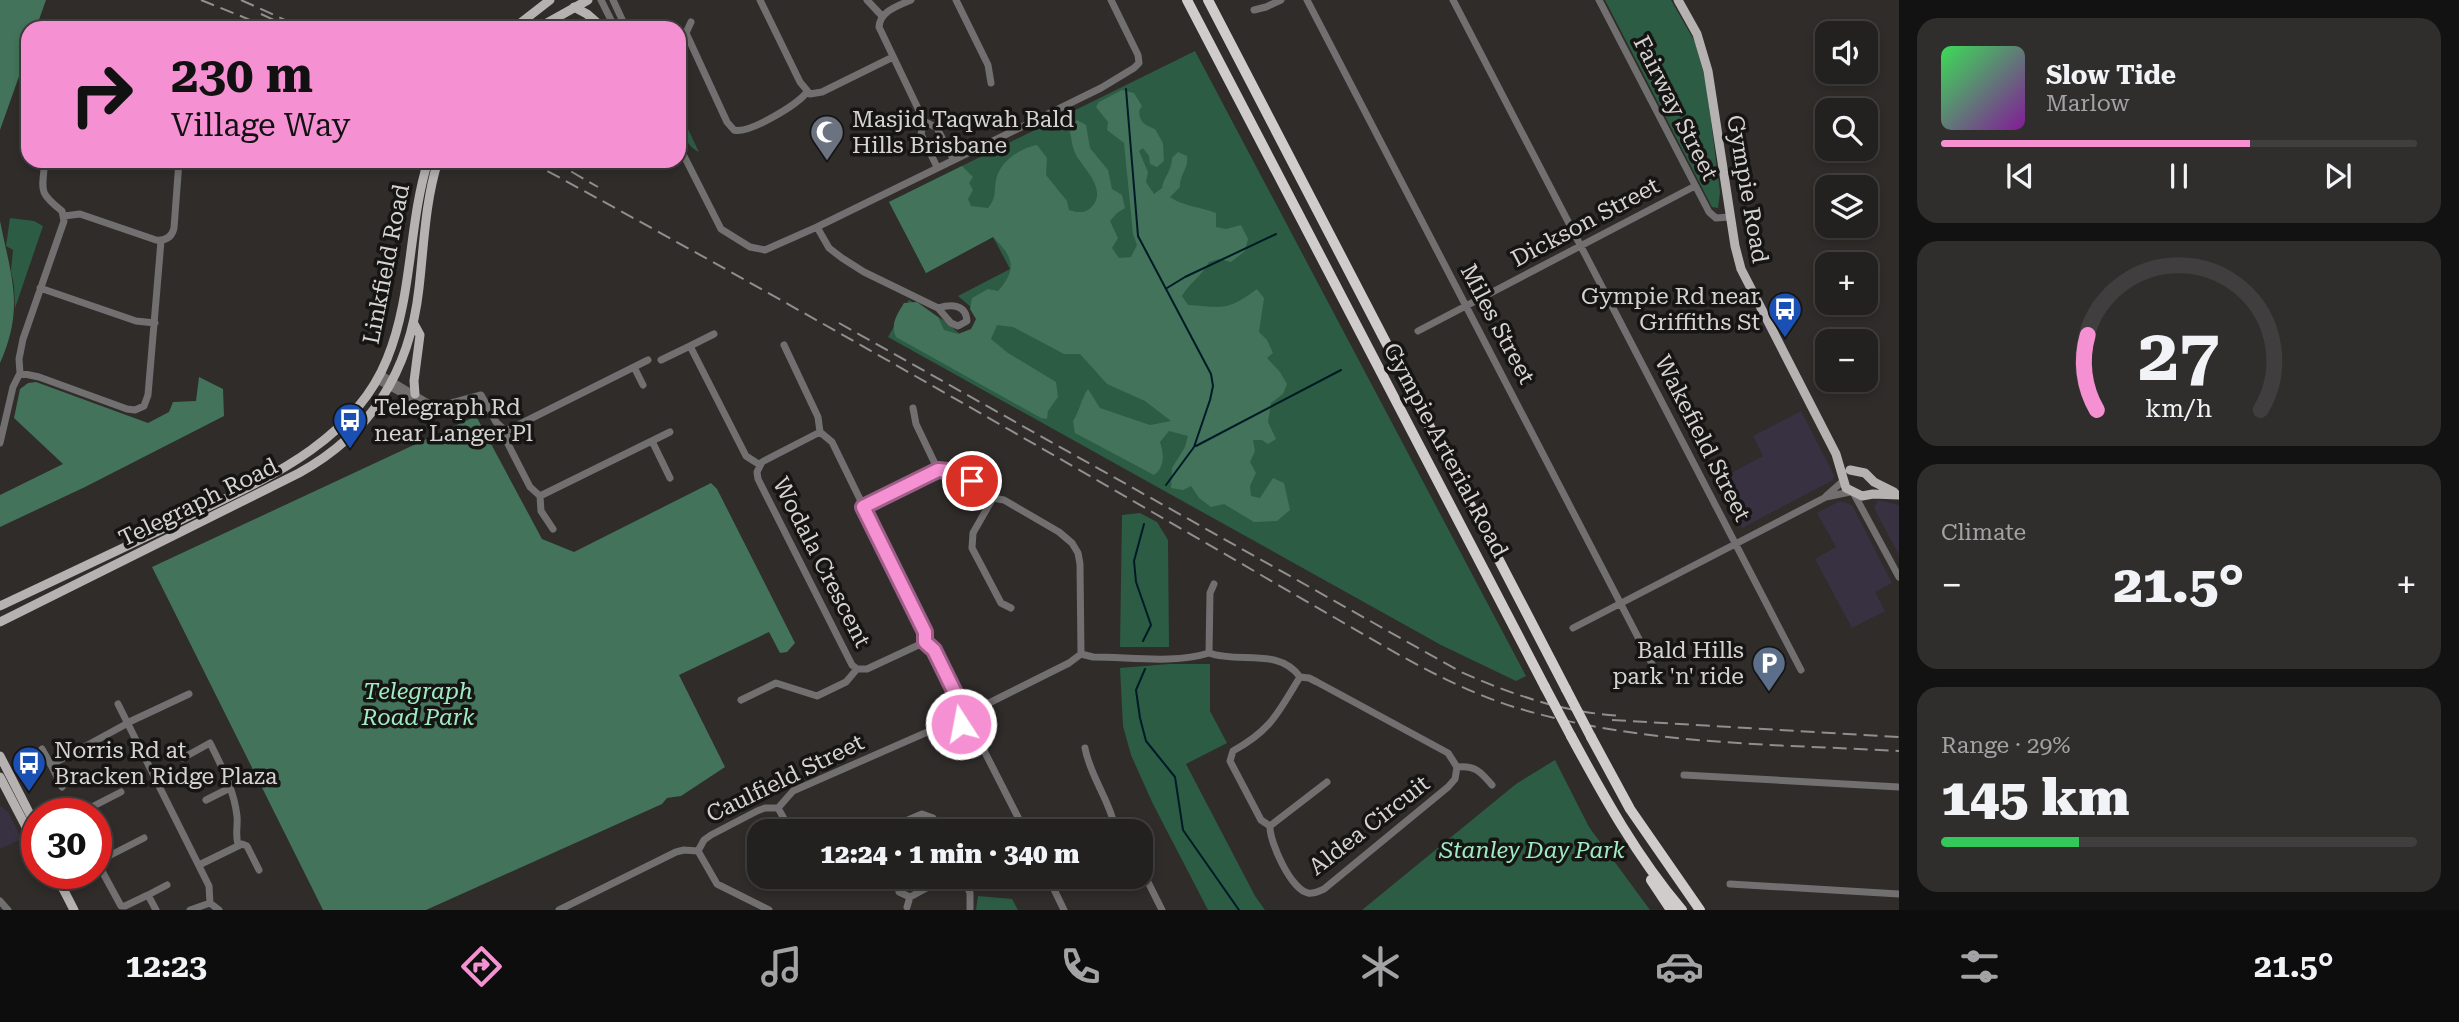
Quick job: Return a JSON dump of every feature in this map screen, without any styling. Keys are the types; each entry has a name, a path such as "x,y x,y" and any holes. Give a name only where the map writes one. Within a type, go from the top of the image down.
{"highway":[{"name":"Gympie Arterial Road","path":"1187,0 1614,816 1635,850 1682,910"},
{"name":"Gympie Arterial Road","path":"1208,0 1591,737 1630,809 1700,910"},
{"path":"1635,850 1638,860 1671,910"},
{"path":"1687,891 1693,893 1708,910"}],"main road":[{"path":"550,21 587,0"},
{"name":"Gympie Road","path":"1678,0 1697,34 1709,71 1736,255 1836,454 1837,464 1846,476 1852,493"},
{"path":"523,21 547,1"},
{"path":"574,7 596,21"},
{"name":"Linkfield Road","path":"379,377 400,317 418,199 426,168"},
{"name":"Linkfield Road","path":"391,384 414,324 428,203 437,168"},
{"path":"414,324 420,335 415,394"},
{"name":"Telegraph Road","path":"0,606 197,512 293,461 345,422 379,377"},
{"name":"Telegraph Road","path":"0,622 312,466 353,434 371,414 391,384"},
{"path":"1846,476 1865,473 1874,482 1897,494"},
{"path":"1871,495 1875,488 1874,482"},
{"path":"1852,493 1897,494"},
{"path":"0,756 22,798"},
{"path":"0,777 21,817"},
{"path":"63,889 74,910"}],"street":[{"path":"601,0 612,21"},
{"path":"613,0 623,21"},
{"path":"760,0 807,92 822,92 893,57"},
{"path":"867,0 882,16"},
{"path":"911,0 882,16 879,27 925,121 937,128 953,159"},
{"path":"956,0 988,65 991,83"},
{"path":"686,160 721,229 759,250 775,246 1101,88 1134,68 1139,63 1138,55 1111,0"},
{"path":"1254,10 1266,8 1281,0"},
{"name":"Miles Street","path":"1307,0 1653,666"},
{"name":"Wakefield Street","path":"1453,0 1801,670"},
{"name":"Fairway Street","path":"1599,0 1713,216 1718,219 1730,217"},
{"path":"686,28 691,22"},
{"path":"686,40 727,122 734,130 745,130 795,105 807,92"},
{"path":"925,121 921,134 937,167"},
{"path":"0,443 13,387 20,373 19,355 63,225 64,216 60,209 48,202 44,196 45,168"},
{"path":"64,216 80,214 160,241 174,231 178,168"},
{"name":"Dickson Street","path":"1419,331 1695,186"},
{"path":"817,227 829,248 842,258 864,272 938,308"},
{"path":"20,373 39,377 127,409 138,410 146,404 160,241"},
{"path":"40,288 136,321 155,323"},
{"path":"661,360 714,334"},
{"path":"784,345 818,417 820,432 832,442 925,632 925,642 934,650 961,705"},
{"path":"690,346 746,456 760,465"},
{"path":"506,431 648,360"},
{"path":"634,367 643,385"},
{"path":"379,377 420,403 451,404 481,395 496,422 506,431 508,444 530,487 540,496 541,511 553,529"},
{"path":"391,384 428,403"},
{"path":"914,408 916,424 938,470"},
{"path":"540,496 670,432"},
{"name":"Wodala Crescent","path":"820,432 764,460 757,472 758,479 852,666 867,669 925,642"},
{"path":"652,441 670,478"},
{"path":"863,507 938,470 958,472 986,489 993,498 1004,500 1059,532 1072,543 1078,553 1081,654 1069,663 977,709"},
{"path":"1826,497 1846,476"},
{"path":"1573,628 1826,497 1852,493 1899,577"},
{"path":"1867,516 1871,495"},
{"path":"993,498 973,533 972,548 1001,603 1011,608"},
{"path":"1209,653 1210,593 1214,584"},
{"name":"Aldea Circuit","path":"1081,654 1093,657 1183,658 1209,653 1219,656 1267,658 1295,670 1300,677 1309,678 1448,753 1457,767 1455,779 1448,787 1324,889 1311,894 1303,891 1290,877 1271,840 1270,826 1261,820 1230,761 1233,751 1252,740 1272,723 1300,677"},
{"path":"741,700 776,683 817,696 846,682 857,669"},
{"path":"51,765 128,723 189,694"},
{"path":"968,703 977,709 978,716 971,725 964,725 957,719 957,709 961,705 968,703"},
{"path":"118,704 209,886 210,903"},
{"name":"Caulfield Street","path":"559,910 676,852 698,851 704,840 711,835 757,810 778,808 793,792 957,719"},
{"path":"971,725 1019,819"},
{"path":"183,758 210,743 230,781 237,817 235,835 238,844"},
{"path":"1085,748 1087,763 1114,819"},
{"path":"42,749 62,787"},
{"name":"Aldea Circuit","path":"1457,767 1478,768 1492,785"},
{"path":"1684,775 1899,787"},
{"path":"1270,826 1327,782"},
{"path":"206,800 230,788"},
{"path":"109,798 121,792"},
{"path":"778,808 784,819"},
{"path":"910,819 922,814 934,819"},
{"path":"112,854 144,838"},
{"path":"199,865 238,844 247,846 259,870"},
{"path":"698,851 717,884 769,910"},
{"path":"1730,884 1899,894"},
{"path":"112,889 121,906 125,906 167,885"},
{"path":"909,897 924,889"},
{"path":"968,889 971,899 970,910"},
{"path":"1054,889 1064,910"},
{"path":"1152,889 1162,910"},
{"path":"899,892 909,897"},
{"path":"148,895 156,910"},
{"path":"907,907 909,897"},
{"path":"0,901 8,910"},
{"path":"190,910 204,903 210,903 219,910"}],"shaded area":[{"path":"1801,411 1834,475 1833,480 1742,528 1716,481 1763,456 1753,436"},
{"path":"1878,500 1899,505 1899,555 1874,507"},
{"path":"1840,501 1852,505 1892,583 1875,592 1885,611 1852,628 1815,559 1836,547 1817,513"},
{"path":"0,805 8,812 21,839 0,849"}],"green space":[{"path":"0,0 46,0 38,21 21,21 21,71 0,130"},
{"path":"1605,0 1671,0 1695,42 1706,82 1720,192 1718,208 1712,207"},
{"path":"1195,51 1526,676 1516,681 1441,645 888,337 909,300 945,321 960,334 977,327 978,313 958,296 1010,269 993,237 926,273 889,202"},
{"path":"1122,90 1134,93 1142,106 1139,111 1142,120 1155,129 1163,143 1164,161 1157,167 1150,164 1149,156 1143,148 1139,151 1148,172 1146,182 1154,194 1162,188 1172,158 1178,152 1187,156 1180,187 1170,197 1216,213 1216,227 1226,229 1241,225 1248,239 1245,251 1231,262 1219,259 1209,262 1182,296 1188,305 1217,307 1231,305 1257,289 1264,298 1259,332 1267,340 1273,353 1267,358 1287,384 1283,394 1271,403 1268,422 1276,439 1268,444 1262,440 1253,440 1255,451 1250,462 1256,473 1250,486 1251,496 1260,498 1273,478 1284,483 1290,510 1277,521 1254,522 1224,504 1211,507 1199,498 1191,486 1183,490 1171,488 1172,468 1185,447 1188,436 1169,431 1160,442 1163,460 1154,475 1075,433 1073,421 1088,389 1100,408 1150,425 1171,421 1145,401 1107,384 1080,354 1064,354 1013,327 997,325 991,339 1008,353 1056,382 1058,397 1048,411 1047,419 896,337 894,332 894,324 904,303 917,302 938,317 944,330 958,334 971,329 976,319 970,309 972,298 988,289 998,291 1008,276 1010,263 1009,257 993,237 926,273 889,202 962,166 973,177 969,183 973,190 968,199 971,206 988,208 994,196 997,176 1004,164 1019,152 1037,145 1047,158 1046,175 1067,201 1069,210 1086,211 1094,204 1097,191 1074,149 1069,127 1077,120 1086,125 1090,148 1108,170 1112,189 1122,195 1125,208 1110,221 1118,238 1112,248 1119,258 1131,257 1137,245 1133,234 1124,143 1107,130 1108,122 1096,107 1099,102"},
{"path":"686,125 699,152 686,139"},
{"path":"10,218 34,221 43,226 15,308 11,271 13,250 6,246"},
{"path":"0,221 14,292 14,308 8,343 0,363"},
{"path":"199,377 223,389 224,416 0,527 0,495 63,464 14,418 20,389 28,383 36,382 148,423 169,412 173,402 196,401"},
{"name":"Telegraph Road Park","path":"476,416 542,539 574,552 711,483 717,489 795,643 787,652 780,653 769,632 679,675 725,767 681,796 667,798 662,804 426,910 323,910 152,567"},
{"path":"1140,513 1157,522 1168,540 1169,647 1120,647 1122,515"},
{"path":"1210,664 1210,711 1227,743 1186,764 1255,896 1265,910 1208,910 1131,755 1123,726 1120,668"},
{"name":"Stanley Day Park","path":"1555,760 1589,827 1650,910 1362,910 1516,784"},
{"path":"978,896 1012,899 1018,910 976,910"}],"waterway":[{"path":"1126,89 1138,236 1211,374 1213,386 1194,447 1166,485"},
{"path":"1167,288 1276,234"},
{"path":"1196,446 1341,370"},
{"path":"1143,641 1151,625 1136,582 1134,561 1144,524"},
{"path":"1145,669 1136,690 1146,741 1175,777 1183,830 1239,910"}],"railway":[{"path":"201,0 253,21"},
{"path":"241,0 288,21"},
{"path":"261,14 276,21"},
{"path":"542,168 849,338 1401,656 1491,699 1561,720 1657,736 1899,751"},
{"path":"565,168 598,187"},
{"path":"839,323 1461,672 1540,702 1623,716"},
{"path":"1612,720 1899,737"}],"place":[{"name":"Masjid Taqwah Bald Hills Brisbane","path":"827,162"},
{"name":"Gympie Rd near Griffiths St","path":"1785,339"},
{"name":"Telegraph Rd near Langer Pl","path":"350,450"},
{"name":"Bald Hills park 'n' ride","path":"1769,693"},
{"name":"Norris Rd at Bracken Ridge Plaza","path":"29,793"}],"route":[{"path":"961,724 956,716 961,705 934,650 925,642 925,632 863,507 938,470 958,472 972,481"}]}
